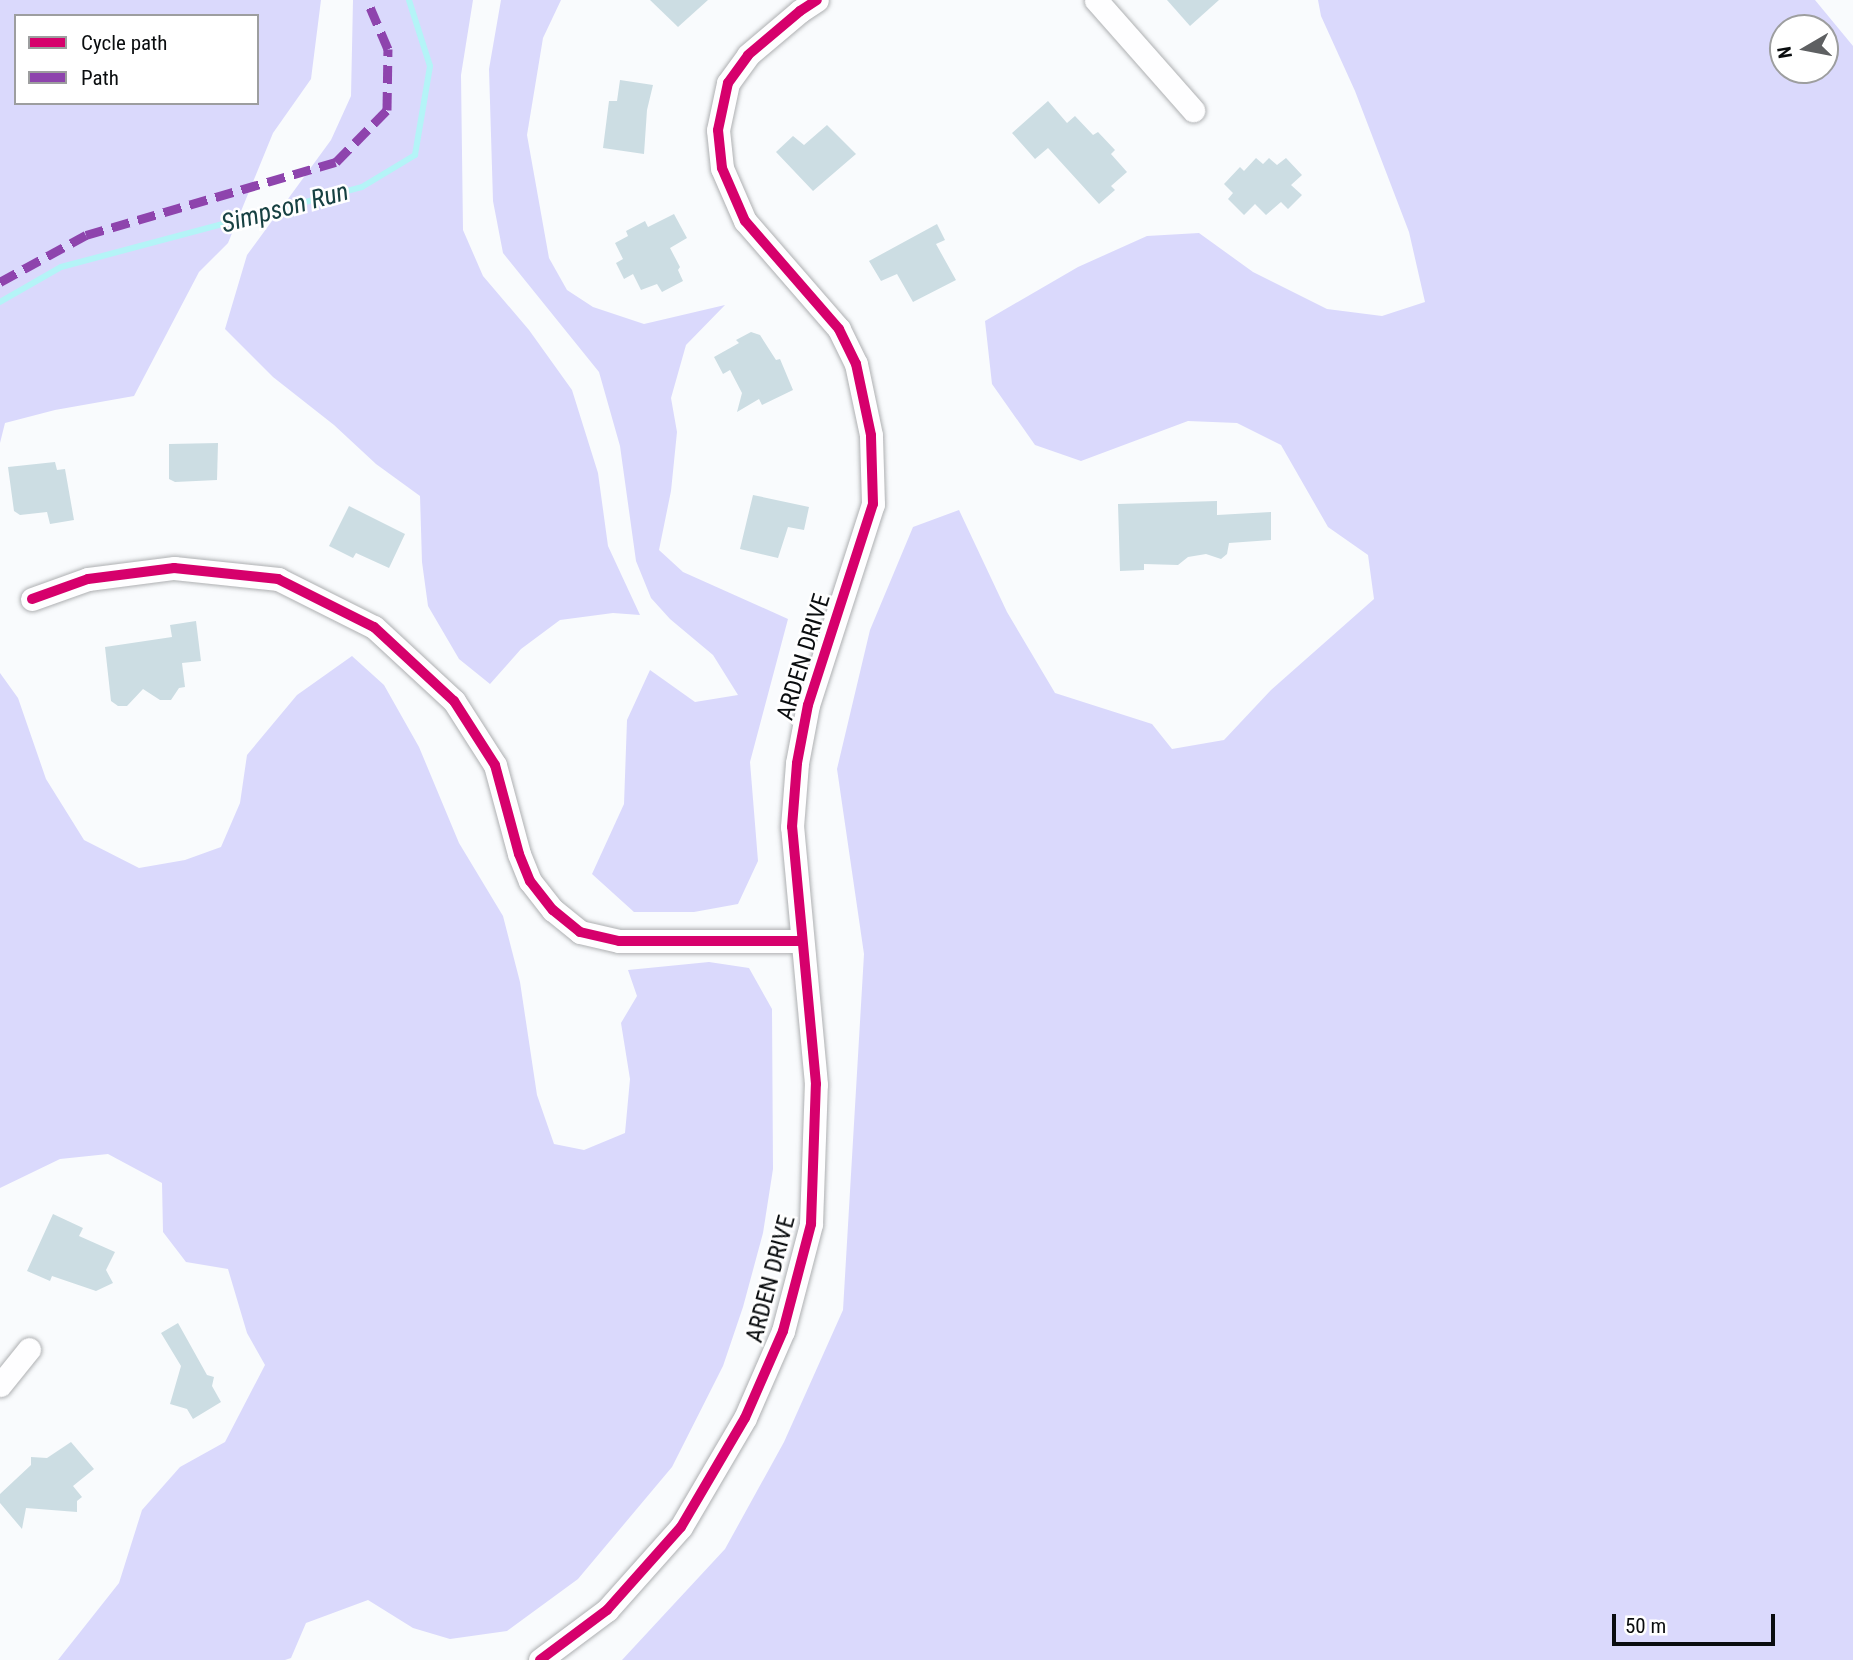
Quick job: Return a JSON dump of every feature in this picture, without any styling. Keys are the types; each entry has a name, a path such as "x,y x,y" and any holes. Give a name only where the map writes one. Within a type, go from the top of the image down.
{"street":[{"name":"ARDEN DRIVE","path":"540,1660 607,1610 681,1527 745,1418 783,1331 811,1224 816,1084 792,827 797,762 808,705 873,504 871,435 856,364 839,328 745,221 722,168 718,130 728,83 748,55 817,0"},
{"path":"1096,0 1192,110"},
{"path":"32,599 88,579 174,568 278,579 374,627 454,701 495,765 519,854 530,881 553,910 580,932 619,941 802,941"},
{"path":"0,1385 29,1349"}],"shaded area":[{"path":"0,0 321,0 311,79 273,133 228,243 199,272 134,396 55,410 5,423 0,443"},
{"path":"353,0 473,0 461,75 463,230 483,276 529,330 572,390 598,473 608,546 640,615 613,613 560,620 521,649 490,684 459,659 428,606 422,562 420,496 376,464 334,425 273,377 225,329 247,255 331,140 351,96"},
{"path":"501,0 561,0 543,38 527,135 549,258 567,290 593,307 644,324 725,305 686,345 671,398 677,432 671,491 659,550 683,572 788,619 750,762 758,861 738,904 694,912 634,912 592,874 624,804 627,720 650,670 695,702 738,695 713,655 670,619 651,598 636,561 620,446 599,372 503,253 493,201 489,69"},
{"path":"1318,0 1815,0 1827,14 1769,14 1769,84 1839,84 1839,29 1853,46 1853,1660 622,1660 725,1549 784,1442 843,1310 864,954 837,769 870,630 913,527 959,510 1007,612 1055,693 1152,724 1172,749 1224,740 1271,690 1374,599 1368,555 1328,527 1281,445 1237,423 1188,421 1081,461 1035,445 992,384 985,321 1078,267 1147,236 1199,233 1253,272 1327,309 1382,316 1425,302 1409,232 1355,91 1321,16"},
{"path":"352,656 384,685 419,747 459,843 503,916 520,982 537,1095 554,1144 584,1150 625,1133 630,1079 621,1023 637,996 628,970 709,962 749,968 772,1009 773,1169 763,1233 743,1307 723,1366 672,1467 578,1579 507,1631 450,1639 413,1628 368,1600 306,1623 291,1658 285,1660 58,1660 119,1583 142,1510 180,1467 225,1442 265,1365 247,1333 228,1269 186,1262 163,1232 162,1183 108,1154 60,1159 0,1188 0,673 18,698 46,779 84,840 139,868 185,860 221,847 240,803 247,755 297,695"}],"building":[{"path":"650,0 708,0 678,27"},
{"path":"1167,0 1219,0 1190,26"},
{"path":"620,80 653,85 647,110 644,154 603,148 609,101 617,101"},
{"path":"1048,101 1067,123 1075,116 1093,135 1098,132 1115,150 1111,154 1127,172 1111,186 1115,190 1099,204 1048,148 1035,159 1012,133"},
{"path":"827,125 856,154 813,191 776,152 793,136 804,145"},
{"path":"1256,158 1263,164 1269,158 1277,165 1286,158 1302,175 1291,185 1302,195 1288,209 1281,202 1266,215 1255,204 1244,215 1228,199 1233,193 1224,184 1240,167 1244,171"},
{"path":"674,214 687,238 670,248 680,267 678,270 683,281 662,292 657,284 641,290 633,274 624,279 616,263 623,259 615,243 628,236 626,231 645,221 648,227"},
{"path":"937,224 945,240 936,244 956,280 913,302 897,274 881,281 869,261"},
{"path":"751,332 760,335 776,360 780,359 793,390 762,405 759,399 737,412 742,393 730,370 723,374 714,357 739,343 736,340"},
{"path":"218,443 217,480 175,482 169,479 169,444"},
{"path":"55,462 57,470 65,469 74,520 50,524 47,512 20,515 14,511 8,467"},
{"path":"753,495 809,507 804,530 788,527 778,558 740,549"},
{"path":"1217,501 1217,515 1271,512 1271,540 1229,543 1227,554 1221,559 1206,554 1188,557 1178,565 1144,564 1144,570 1120,571 1118,504"},
{"path":"349,506 405,534 389,568 356,553 353,558 329,546"},
{"path":"196,621 201,661 182,663 185,687 179,688 171,700 160,700 143,689 127,706 118,706 111,701 105,647 172,637 170,625"},
{"path":"53,1214 83,1228 79,1236 115,1252 106,1270 113,1283 96,1291 52,1276 50,1281 27,1271"},
{"path":"178,1323 207,1375 214,1377 212,1386 221,1402 193,1419 187,1409 170,1404 181,1366 161,1333"},
{"path":"71,1442 94,1469 73,1486 82,1497 77,1501 77,1512 26,1508 22,1529 0,1503 0,1494 31,1465 31,1457 47,1458"}],"waterway":[{"name":"Simpson Run","path":"0,302 61,267 362,187 415,155 430,66 409,0"}],"marked path":[{"path":"0,282 86,235 336,162 387,110 388,49 367,0"}],"cycle path":[{"path":"540,1660 607,1610 681,1527 745,1418 783,1331 811,1224 816,1084 792,827 797,763 808,705 873,504 871,435 856,364 839,329 745,221 722,168 718,130 728,83 748,55 817,0"},
{"path":"32,599 88,579 174,568 278,579 374,627 454,701 495,765 519,854 530,881 553,910 580,932 619,941 802,941"}]}
